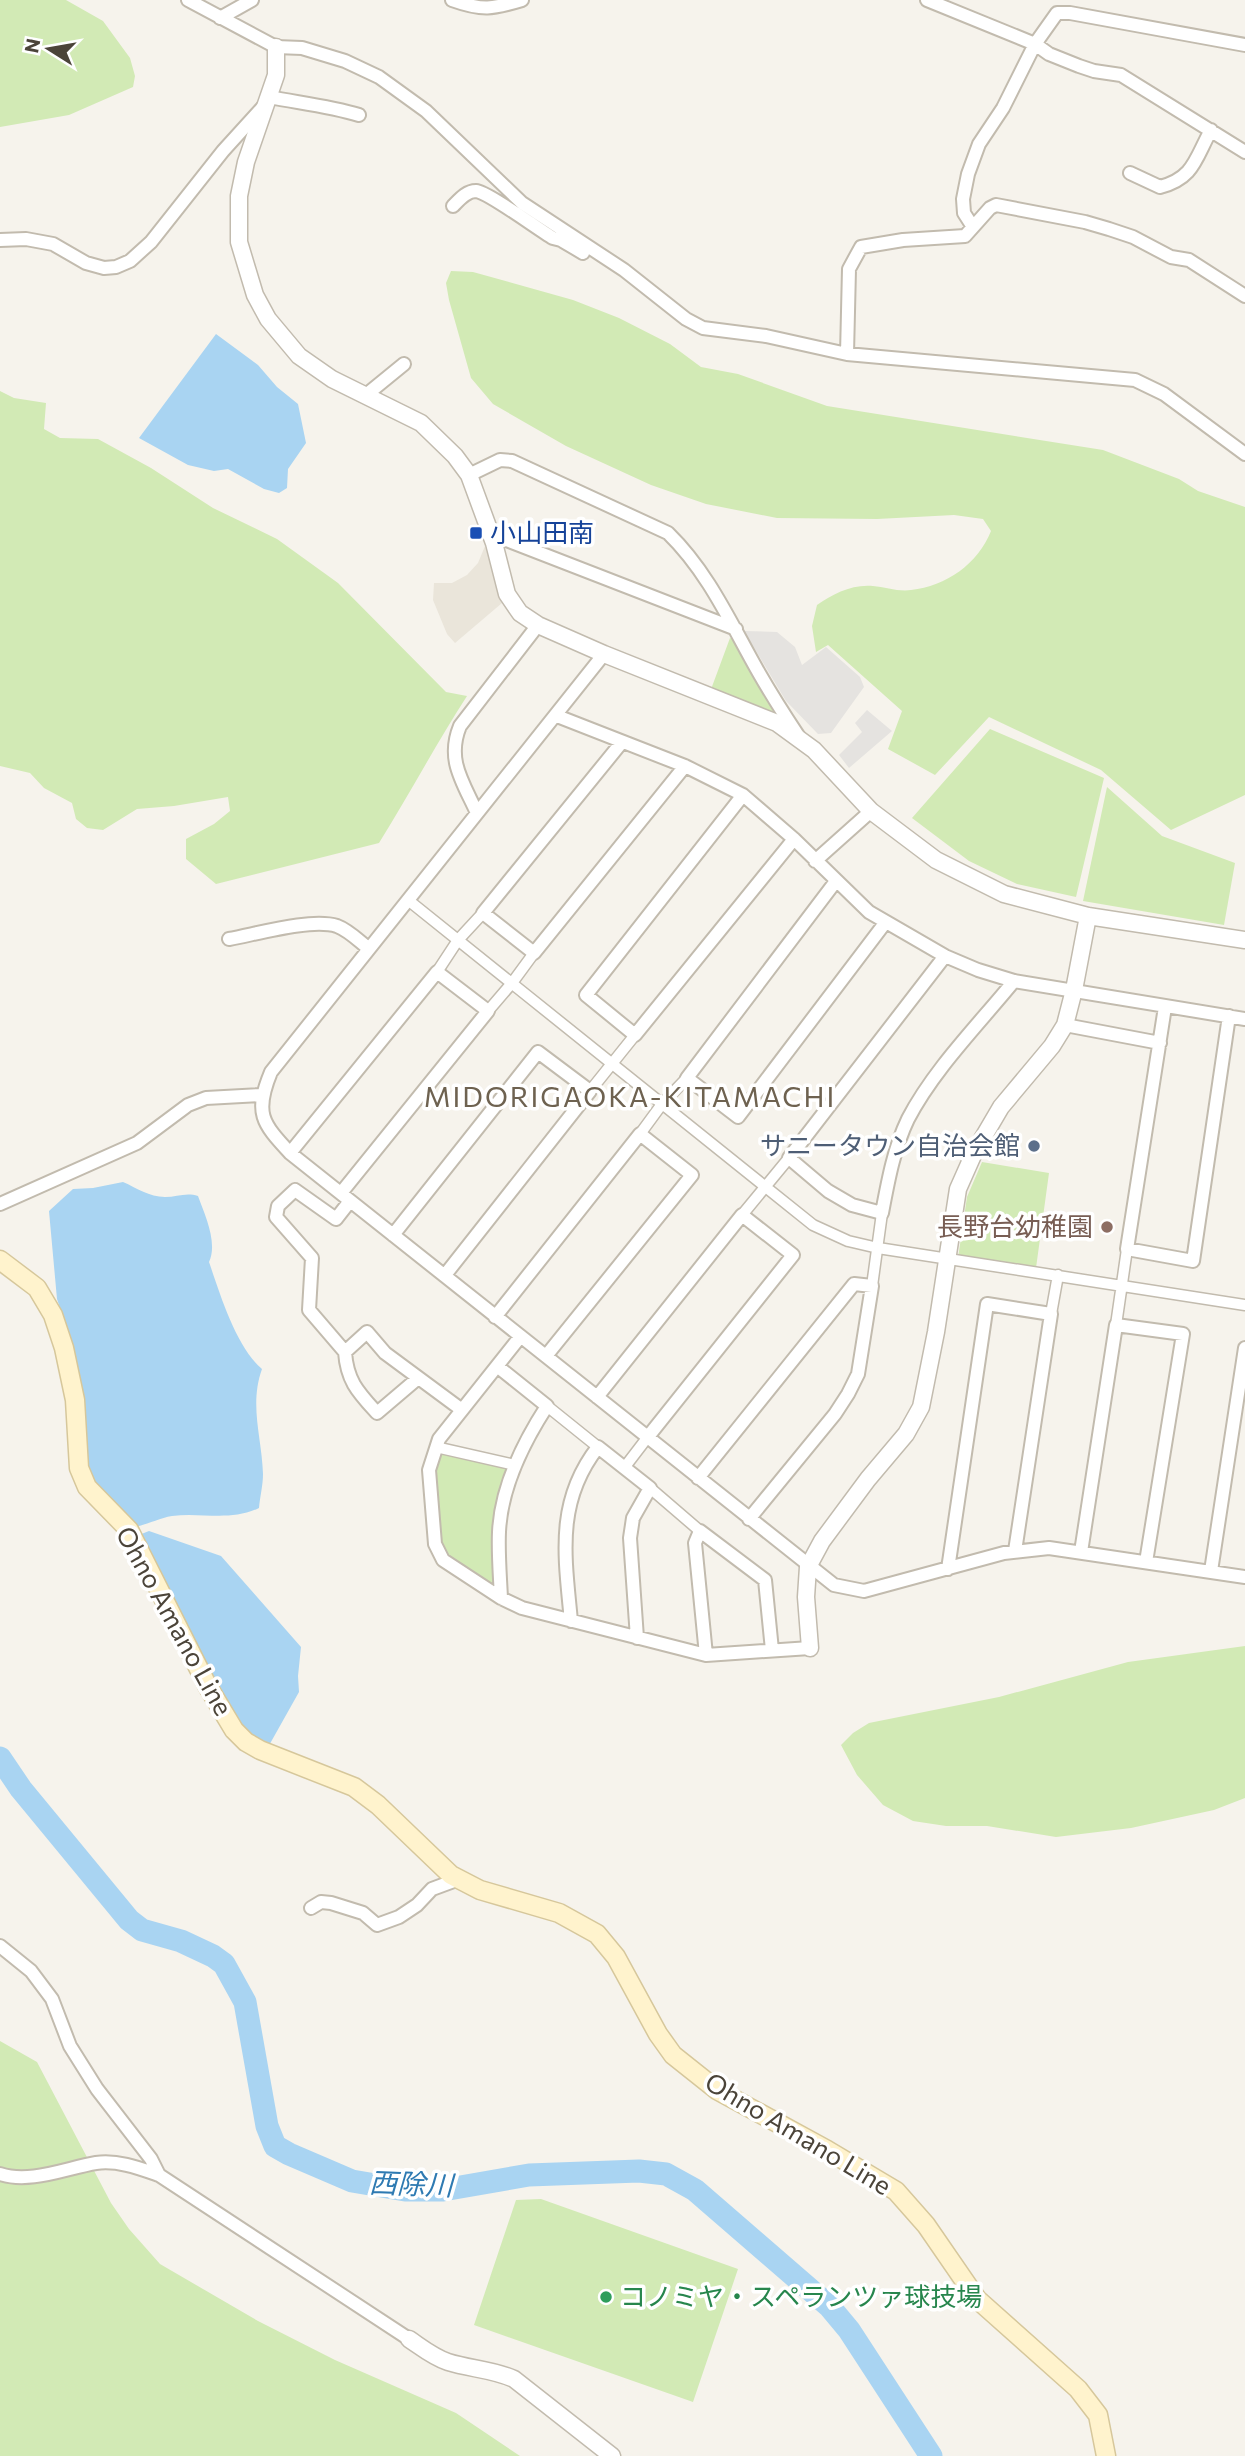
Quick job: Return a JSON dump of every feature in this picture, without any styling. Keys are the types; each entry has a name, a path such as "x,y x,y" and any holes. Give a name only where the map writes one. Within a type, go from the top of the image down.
{"main road":[{"name":"Ohno Amano Line","path":"0,1260 37,1288 53,1315 65,1348 75,1400 79,1468 87,1487 129,1530 207,1685 234,1730 246,1742 260,1750 354,1787 378,1805 451,1875 480,1890 559,1913 597,1934 616,1957 658,2034 673,2055 717,2090 896,2191 926,2225 977,2299 1078,2389 1098,2415 1106,2456"}],"street":[{"path":"188,0 276,47 302,48 345,61 379,77 426,111 522,203 633,278 686,320 703,328 766,336 847,354 1135,380 1164,394 1245,454"},
{"path":"220,18 252,0"},
{"path":"452,0 487,9 522,0"},
{"path":"927,0 1035,44 1049,54 1079,66 1121,75 1245,152"},
{"path":"973,227 964,213 963,199 968,174 979,144 1003,108 1035,44 1057,13 1070,13 1245,45"},
{"path":"276,47 276,75 246,162 239,196 239,242 255,295 268,319 299,356 332,379 421,423 442,442 469,475 491,534 507,594 520,613 538,625 604,654 777,723 814,750 871,811 936,860 1004,894 1088,916 1245,940"},
{"path":"268,99 332,107 359,115"},
{"path":"0,240 26,239 53,244 86,263 104,268 116,267 130,261 150,242 268,99"},
{"path":"1130,173 1160,187 1179,181 1188,173 1211,131"},
{"path":"453,206 466,194 476,191 491,197 553,238 561,240 616,273 633,278"},
{"path":"847,354 849,269 861,247 902,240 965,236 990,208 996,205 1085,222 1133,237 1171,257 1189,260 1245,296"},
{"path":"366,395 404,364"},
{"path":"469,475 500,460 512,461 668,533 702,572 799,738"},
{"path":"491,534 736,629"},
{"path":"477,813 455,766 454,739 460,726 538,625"},
{"path":"604,654 271,1072 261,1095 267,1128 290,1153 834,1586 864,1591 1015,1551 1049,1548 1245,1577"},
{"path":"556,716 685,766 743,795 794,839 869,912 945,956 1014,981 1245,1019"},
{"path":"290,1153 437,972 458,940 622,742"},
{"path":"417,1379 377,1413 354,1388 346,1367 345,1352 309,1310 312,1258 276,1217 278,1206 295,1190 336,1219 346,1197 488,1011 685,766"},
{"path":"635,1035 586,995 743,795"},
{"path":"815,861 871,811"},
{"path":"444,1275 794,839"},
{"path":"495,1317 662,1104 687,1077 836,881"},
{"path":"408,900 813,1225 848,1241 878,1248 1245,1305"},
{"path":"483,913 534,953"},
{"path":"520,1336 439,1439 436,1447 429,1470 429,1484 435,1544 443,1560 501,1598 522,1608 637,1639 706,1655 810,1648 806,1597 808,1567 822,1541 868,1479 906,1434 921,1407 936,1332 958,1189 974,1153 1001,1107 1065,1025 1088,916"},
{"path":"229,939 315,923 337,926 368,948"},
{"path":"687,1077 738,1117 886,923"},
{"path":"597,1397 945,956"},
{"path":"437,972 488,1011"},
{"path":"749,1519 835,1414 858,1374 892,1161 908,1120 929,1085 1014,981"},
{"path":"1081,1552 1165,1007"},
{"path":"1127,1249 1193,1261 1229,1016"},
{"path":"1065,1025 1160,1043"},
{"path":"393,1235 538,1052 590,1091"},
{"path":"0,1204 137,1143 188,1104 206,1098 261,1095"},
{"path":"546,1356 692,1175 640,1134"},
{"path":"789,1157 828,1191 852,1205 882,1213"},
{"path":"624,1468 793,1255 742,1215"},
{"path":"1015,1551 1058,1275"},
{"path":"698,1478 854,1284 872,1286"},
{"path":"948,1569 987,1304 1051,1314"},
{"path":"1116,1325 1183,1334 1146,1562"},
{"path":"345,1352 367,1332 385,1353 462,1410"},
{"path":"1211,1571 1245,1348"},
{"path":"497,1366 700,1531 765,1580 772,1650"},
{"path":"501,1598 499,1531 504,1501 515,1465 531,1430 547,1406"},
{"path":"436,1447 515,1465"},
{"path":"571,1621 564,1544 569,1509 580,1478 598,1447"},
{"path":"637,1639 630,1538 633,1518 650,1488"},
{"path":"700,1531 695,1543 706,1655"},
{"path":"311,1908 321,1902 331,1903 363,1913 377,1926 399,1917 417,1905 432,1889 459,1879"},
{"path":"0,1946 31,1971 52,1999 70,2046 97,2089 151,2159 159,2175"},
{"path":"0,2174 12,2178 98,2163 121,2163 159,2175 430,2354 447,2362 499,2372 514,2379 612,2456"}],"shaded area":[{"path":"485,546 502,603 455,643 447,634 433,600 434,583 452,583 467,575 478,563"},
{"path":"744,631 777,632 795,647 802,665 826,647 860,677 864,687 831,733 818,734 786,701"},
{"path":"867,710 892,731 849,768 839,755 862,732 855,723"}],"green space":[{"path":"0,0 66,0 103,21 130,58 135,76 133,87 69,115 0,127"},
{"path":"451,271 473,272 573,300 619,318 670,344 701,367 738,374 827,406 1103,450 1179,479 1198,491 1245,507 1245,795 1171,830 1101,770 989,717 935,775 888,749 902,711 828,645 816,652 812,626 817,605 850,588 873,586 906,590 924,588 948,578 969,563 985,543 991,531 983,519 954,515 877,519 777,518 706,504 651,485 566,446 493,404 471,378 449,300 446,283"},
{"path":"0,391 14,398 46,403 44,429 60,438 98,439 151,468 213,508 277,539 338,583 446,692 467,696 379,843 216,884 186,859 186,839 214,824 230,811 228,797 137,809 103,830 87,828 76,819 72,803 44,788 30,773 0,766"},
{"path":"730,638 737,640 778,708 775,717 710,692"},
{"path":"990,729 1104,778 1076,897 1017,884 969,861 912,818"},
{"path":"1107,787 1162,836 1235,863 1224,925 1083,901"},
{"path":"982,1162 1049,1173 1036,1268 958,1258 967,1197"},
{"path":"436,1453 513,1468 502,1501 499,1594 445,1559 437,1543 431,1483"},
{"path":"1245,1646 1245,1798 1214,1810 1131,1828 1056,1837 987,1826 946,1826 913,1821 883,1805 857,1775 841,1745 869,1723 999,1697 1128,1662"},
{"path":"0,2041 37,2062 111,2203 129,2229 160,2264 258,2321 335,2360 456,2413 520,2456 0,2456"},
{"name":"コノミヤ・スペランツァ球技場","path":"541,2199 738,2269 693,2402 474,2325 516,2200"}],"water":[{"path":"216,334 258,365 277,387 298,404 306,443 288,469 287,488 279,493 264,489 228,469 214,471 188,465 139,438"},
{"path":"123,1182 159,1197 189,1194 198,1196 211,1238 209,1262 224,1304 244,1348 262,1369 256,1409 263,1474 259,1508 237,1515 172,1516 134,1527 91,1481 84,1458 75,1353 57,1299 49,1211 73,1189"},
{"path":"149,1531 221,1556 301,1647 299,1692 267,1749 239,1728 139,1535"}],"waterway":[{"name":"西除川","path":"0,1758 21,1789 129,1920 142,1930 181,1941 224,1964 245,2002 267,2126 275,2146 352,2181 405,2190 443,2190 529,2175 639,2171 666,2174 695,2190 829,2306 849,2330 931,2456"}],"place":[{"name":"小山田南","path":"476,533"},
{"name":"サニータウン自治会館","path":"1034,1146"},
{"name":"長野台幼稚園","path":"1107,1227"},
{"name":"コノミヤ・スペランツァ球技場","path":"606,2297"}],"district":[{"name":"MIDORIGAOKA-KITAMACHI","path":"630,1097"}]}
